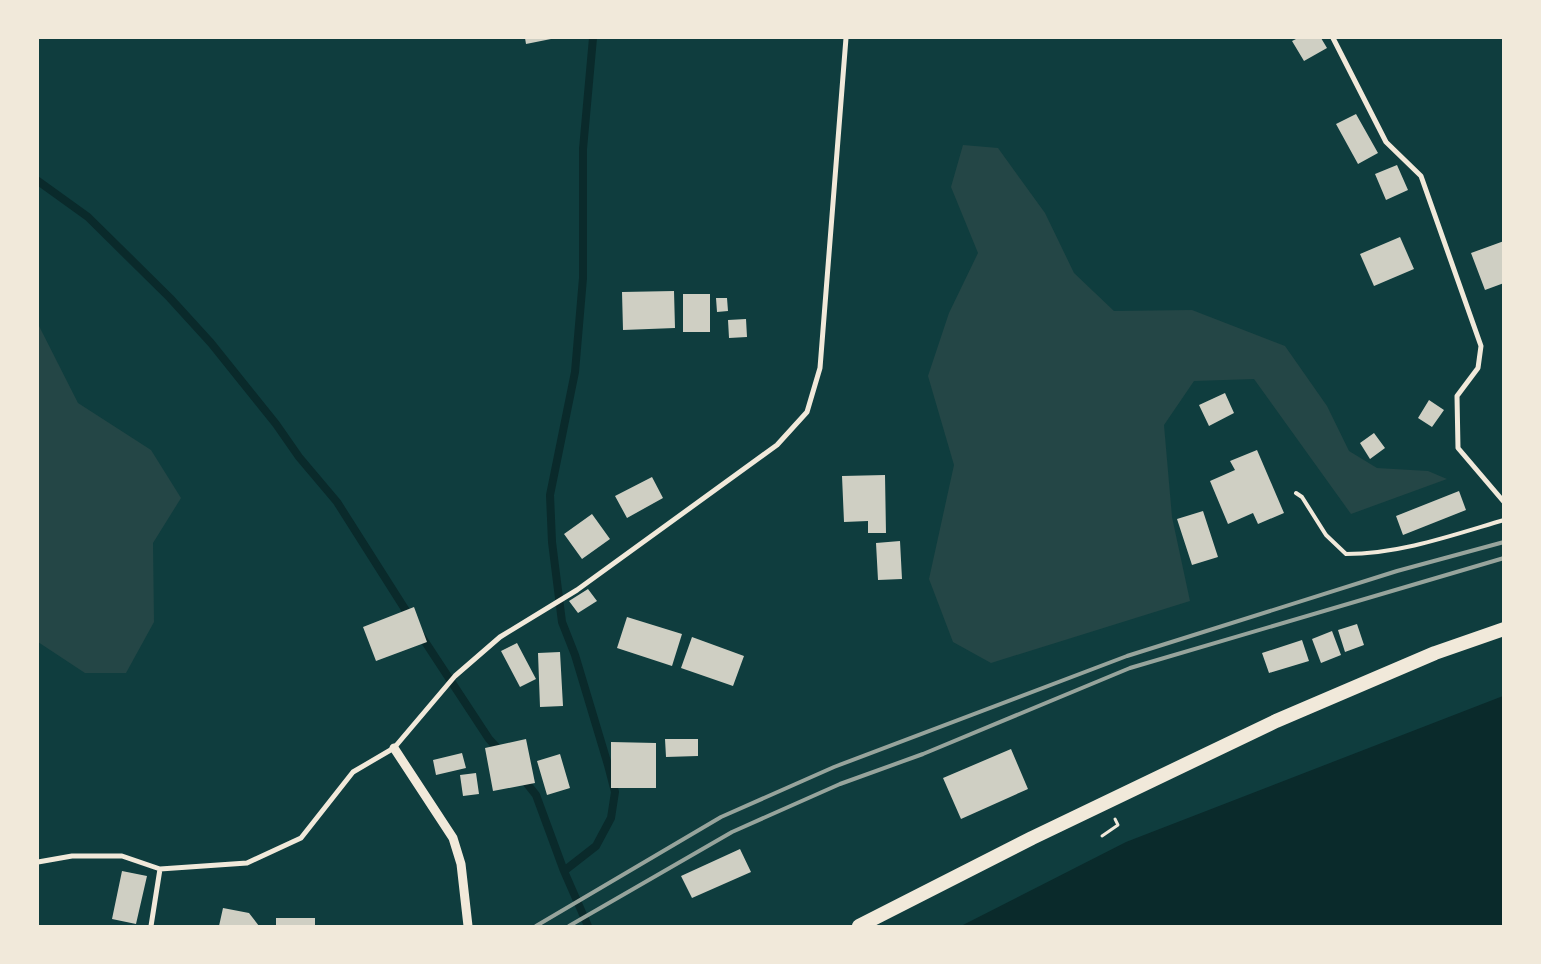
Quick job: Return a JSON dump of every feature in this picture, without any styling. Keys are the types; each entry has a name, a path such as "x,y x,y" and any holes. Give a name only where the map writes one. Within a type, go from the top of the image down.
{"highway":[{"path":"859,926 1032,838 1276,721 1435,653 1504,628"}],"street":[{"path":"38,862 72,856 122,856 160,869 247,863 301,838 354,772 394,748 455,676 500,637 577,590 777,445 807,412 820,368 846,38"},
{"path":"1333,38 1386,142 1422,176 1482,346 1478,368 1456,396 1458,448 1504,502"},
{"path":"394,748 453,838 460,864 468,926"},
{"path":"151,926 160,869"}],"lane":[{"path":"1296,493 1302,498 1326,535 1346,554 1368,554 1433,541 1504,520"}],"path":[{"path":"1102,836 1118,825 1115,818"}],"shaded area":[{"path":"963,145 998,148 1045,213 1074,273 1114,311 1192,310 1285,346 1327,406 1349,451 1377,468 1428,471 1447,479 1351,514 1254,379 1194,381 1164,425 1172,517 1190,601 991,663 953,642 929,579 954,465 928,376 949,313 978,253 951,187"},
{"path":"38,324 78,403 151,450 181,498 153,543 154,622 126,673 85,673 38,642"},
{"path":"1503,696 1503,926 961,926 1126,842"}],"building":[{"path":"525,38 556,38 526,44"},
{"path":"1298,38 1321,38 1327,48 1304,61 1292,41"},
{"path":"1356,114 1378,153 1358,164 1336,124"},
{"path":"1397,165 1408,190 1386,200 1375,174"},
{"path":"1400,237 1414,269 1374,286 1360,254"},
{"path":"1504,241 1504,283 1485,290 1471,253"},
{"path":"674,291 675,328 623,330 622,292"},
{"path":"683,294 710,294 710,332 683,332"},
{"path":"716,298 727,298 728,311 717,312"},
{"path":"746,319 747,337 729,338 728,320"},
{"path":"1225,393 1234,413 1209,426 1199,405"},
{"path":"1429,400 1444,410 1432,427 1418,418"},
{"path":"1374,433 1385,448 1370,459 1360,443"},
{"path":"1257,450 1284,513 1258,524 1253,513 1228,524 1210,481 1235,470 1230,461"},
{"path":"885,475 886,533 868,533 868,521 844,522 842,476"},
{"path":"652,477 663,498 627,518 615,496"},
{"path":"1459,491 1466,510 1403,535 1396,516"},
{"path":"1203,511 1218,557 1192,565 1177,519"},
{"path":"592,514 610,539 582,559 564,534"},
{"path":"900,541 902,579 878,580 876,543"},
{"path":"588,589 597,601 578,613 569,601"},
{"path":"414,607 427,642 376,661 363,627"},
{"path":"627,617 682,634 672,666 617,648"},
{"path":"1357,624 1364,645 1345,652 1338,630"},
{"path":"1332,631 1341,655 1321,663 1312,639"},
{"path":"692,637 744,656 733,686 681,668"},
{"path":"1302,640 1309,661 1269,673 1262,653"},
{"path":"517,643 536,679 520,687 501,651"},
{"path":"560,652 563,706 540,707 538,653"},
{"path":"526,739 535,783 493,791 485,748"},
{"path":"665,739 698,739 698,756 666,757"},
{"path":"611,742 656,743 656,788 611,788"},
{"path":"1011,749 1028,789 961,819 943,778"},
{"path":"462,753 466,768 436,775 433,760"},
{"path":"560,754 570,788 547,795 537,761"},
{"path":"476,773 479,794 463,796 460,775"},
{"path":"740,849 751,872 692,898 681,876"},
{"path":"122,871 147,876 136,924 112,919"},
{"path":"223,908 249,913 259,926 219,926"},
{"path":"276,918 315,918 315,926 276,926"}],"waterway":[{"path":"564,871 596,846 611,818 615,792 575,655 562,622 552,542 550,495 575,372 583,278 583,149 593,38"},
{"path":"38,181 88,217 170,298 211,343 276,424 299,457 337,502 410,617"},
{"path":"420,634 489,739 501,752"},
{"path":"521,776 536,795 564,871 588,926"}],"railway":[{"path":"536,926 721,817 834,767 1127,656 1397,571 1504,542"},
{"path":"569,926 732,832 840,784 923,754 1130,668 1504,558"}]}
